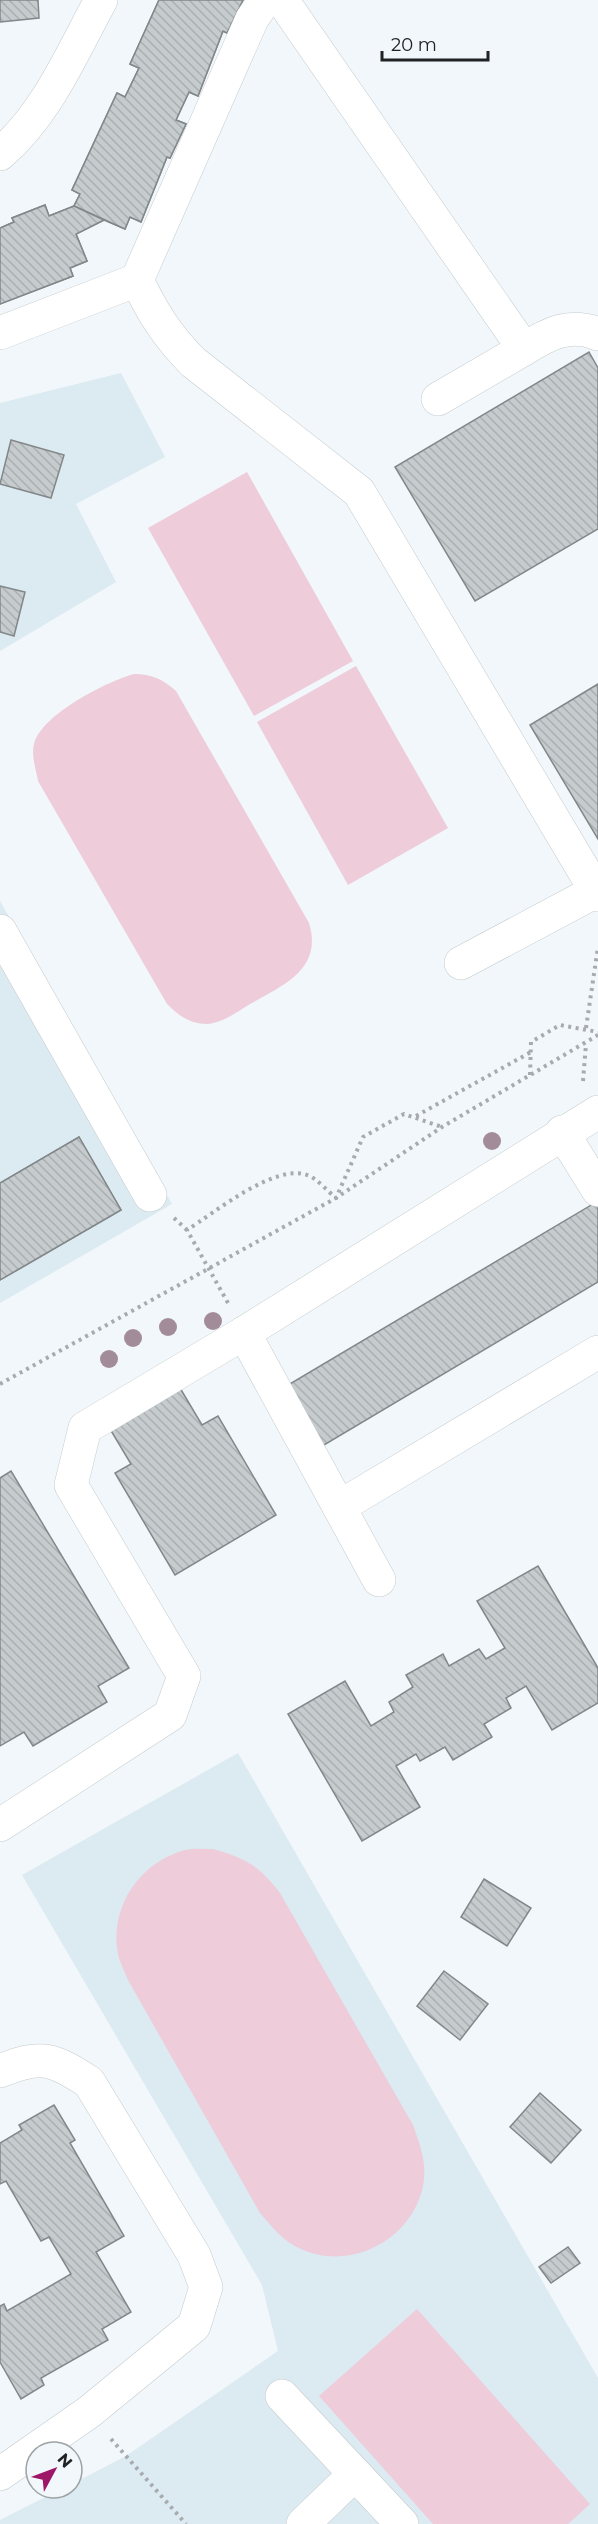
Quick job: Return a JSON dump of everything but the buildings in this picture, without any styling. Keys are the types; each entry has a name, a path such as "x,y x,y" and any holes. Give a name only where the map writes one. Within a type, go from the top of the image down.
{"lane":[{"path":"0,153 28,125 43,105 101,0"},
{"path":"0,333 137,280 252,19 265,0"},
{"path":"282,0 524,349"},
{"path":"137,280 151,310 163,328 193,362 358,492 597,893 461,963"},
{"path":"438,399 550,333 579,328 598,334"},
{"path":"0,931 150,1195"},
{"path":"0,1825 170,1715 184,1676 71,1485 85,1428 244,1333 562,1132 598,1112"},
{"path":"562,1132 598,1190"},
{"path":"244,1333 380,1580"},
{"path":"339,1507 598,1352"},
{"path":"0,2071 29,2059 61,2064 88,2082 194,2255 206,2287 194,2326 89,2412 2,2468"},
{"path":"282,2396 402,2524"},
{"path":"303,2524 356,2474"}],"path":[{"path":"586,1028 598,947"},
{"path":"530,1076 531,1042 560,1025 586,1028 598,1034"},
{"path":"0,1384 210,1270 336,1198 442,1127 598,1034"},
{"path":"416,1116 531,1052"},
{"path":"336,1198 363,1137 404,1114 416,1116 442,1127"},
{"path":"244,1333 186,1230 271,1178 291,1172 308,1175 336,1198"},
{"path":"89,2412 186,2524"}],"shaded area":[{"path":"121,373 165,457 76,504 116,582 0,651 0,403"},
{"path":"247,472 353,661 254,716 148,528"},
{"path":"356,666 448,828 348,885 257,722"},
{"path":"134,674 156,678 176,691 309,923 312,939 310,952 298,974 276,990 219,1022 202,1024 190,1021 180,1016 167,1004 38,781 33,749 39,733 76,701 108,684"},
{"path":"0,901 172,1204 0,1303"},
{"path":"238,1753 598,2378 598,2524 0,2524 0,2520 39,2500 84,2500 84,2478 126,2456 278,2351 262,2285 22,1875"},
{"path":"188,1849 213,1849 251,1864 280,1893 413,2125 424,2165 424,2179 419,2199 410,2217 396,2233 380,2244 361,2252 341,2256 321,2255 301,2249 284,2238 260,2213 128,1980 120,1961 116,1937 118,1920 131,1889 154,1865 169,1856"},
{"path":"417,2309 590,2504 568,2524 433,2524 319,2396"}]}
